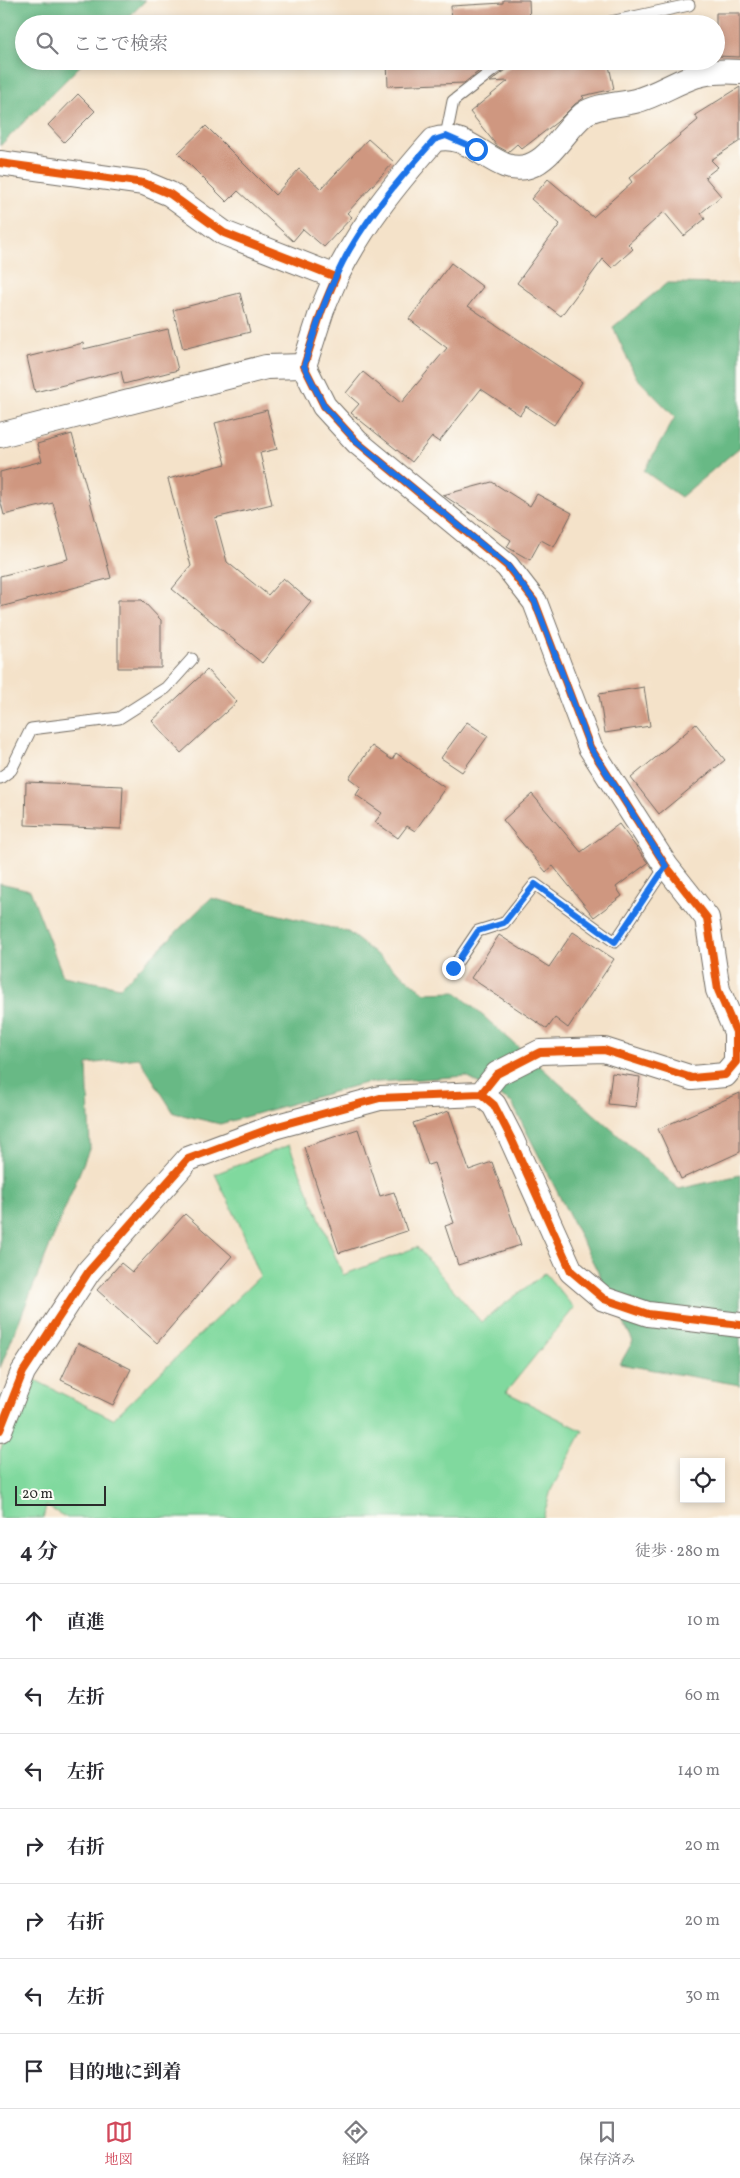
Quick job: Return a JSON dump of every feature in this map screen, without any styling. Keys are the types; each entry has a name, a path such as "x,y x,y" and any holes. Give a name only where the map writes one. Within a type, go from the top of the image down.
{"street":[{"path":"481,1094 496,1074 540,1052 604,1050 692,1078 725,1075 736,1062 736,1032 718,990 707,918 666,866 590,747 535,602 508,566 357,442 324,406 304,366 322,310 350,250 374,212 434,140 446,136 461,140 512,168 528,166 542,159 586,112 637,101 700,74 719,71 740,72"},
{"path":"0,163 144,183 170,194 224,233 336,277"},
{"path":"0,435 266,367 304,366"},
{"path":"0,1430 24,1372 89,1271 188,1159 274,1127 380,1098 481,1094 494,1105 511,1138 572,1271 604,1300 648,1314 740,1325"}],"lane":[{"path":"643,15 690,5"},
{"path":"446,136 453,101 493,70"},
{"path":"0,778 11,770 32,729 119,718 166,688 192,659"},
{"path":"453,968 478,931 504,923 535,884 615,942 666,866"}],"green space":[{"path":"0,0 146,0 131,15 15,15 15,70 76,70 0,146"},
{"path":"667,283 740,284 740,447 681,497 644,471 675,417 636,377 613,327"},
{"path":"0,883 30,890 63,976 120,987 211,898 348,932 425,993 456,992 679,1189 740,1175 740,1385 620,1364 633,1341 512,1103 466,1076 365,1083 220,1124 174,1113 139,1058 87,1064 90,1147 0,1368"},
{"path":"289,1145 343,1275 417,1247 481,1322 545,1273 574,1308 506,1392 583,1431 551,1490 543,1518 67,1518 46,1506 43,1518 0,1518 0,1451 31,1378 113,1419 260,1276 239,1223 215,1174"}],"building":[{"path":"503,0 529,0 530,15 452,15 451,6 503,3"},
{"path":"716,13 740,13 740,57 725,56 725,15 716,15"},
{"path":"387,70 481,70 464,83 388,86"},
{"path":"506,70 610,70 614,89 582,96 584,98 557,122 522,149 517,144 508,152 497,146 470,112 508,81 490,82"},
{"path":"740,87 740,141 711,160 718,167 705,177 721,196 701,213 705,219 684,236 664,212 628,244 633,249 612,268 603,259 561,316 517,283 560,224 531,199 548,179 593,217 632,182 629,178 698,120 695,115"},
{"path":"78,94 95,111 64,142 48,125"},
{"path":"206,126 275,195 299,169 321,189 368,139 394,162 347,213 352,217 324,247 303,229 293,241 238,191 227,202 178,153"},
{"path":"451,263 483,287 468,306 582,382 554,425 526,406 520,415 481,389 439,442 432,437 412,462 351,413 359,404 346,393 363,372 401,403 447,348 409,319"},
{"path":"240,293 250,332 183,349 173,310"},
{"path":"168,329 178,370 124,384 121,371 35,392 27,357 83,343 84,349"},
{"path":"267,410 277,449 260,453 272,504 215,518 227,562 268,595 283,578 311,602 262,663 172,589 191,566 168,479 226,464 215,423"},
{"path":"72,434 111,578 0,607 0,576 68,559 53,503 4,515 0,499 0,472 42,461 37,444"},
{"path":"492,482 530,506 537,494 572,513 554,547 541,540 530,560 507,547 511,540 443,495"},
{"path":"118,600 142,600 161,620 161,668 118,668"},
{"path":"207,670 237,702 181,753 152,721"},
{"path":"644,687 650,726 605,733 599,694"},
{"path":"467,722 488,736 462,772 441,758"},
{"path":"696,724 725,760 659,814 631,778"},
{"path":"372,746 392,760 396,753 445,788 415,831 407,826 398,838 375,822 382,813 356,795 361,787 349,778"},
{"path":"26,782 123,786 121,829 25,825"},
{"path":"532,794 581,852 619,824 648,863 616,887 622,896 594,917 553,866 546,872 503,820"},
{"path":"573,932 614,959 568,1028 555,1018 547,1029 471,978 499,935 549,967"},
{"path":"612,1073 640,1077 636,1107 608,1104"},
{"path":"740,1093 740,1152 681,1179 658,1129"},
{"path":"449,1111 469,1170 492,1162 521,1245 458,1265 445,1226 454,1223 434,1163 428,1165 413,1123"},
{"path":"358,1129 380,1196 394,1192 407,1231 339,1253 304,1147"},
{"path":"185,1214 232,1256 157,1343 97,1290 121,1263 132,1272"},
{"path":"78,1343 131,1369 113,1405 61,1380"}],"cycle path":[{"path":"0,163 144,183 170,194 224,233 336,277 322,310 304,366 324,406 357,442 507,566 535,602 590,747 666,866 707,918 718,990 736,1032 736,1062 725,1075 692,1078 604,1050 540,1052 497,1074 481,1094"},
{"path":"0,1430 23,1372 89,1271 188,1159 274,1127 380,1098 481,1094 494,1105 511,1138 571,1271 604,1299 648,1314 740,1325"}],"route":[{"path":"453,968 478,931 504,923 535,884 615,942 666,866 590,747 535,602 508,566 357,442 324,406 304,366 322,310 336,277 350,250 374,212 434,140 446,136 461,140 476,149"}]}
